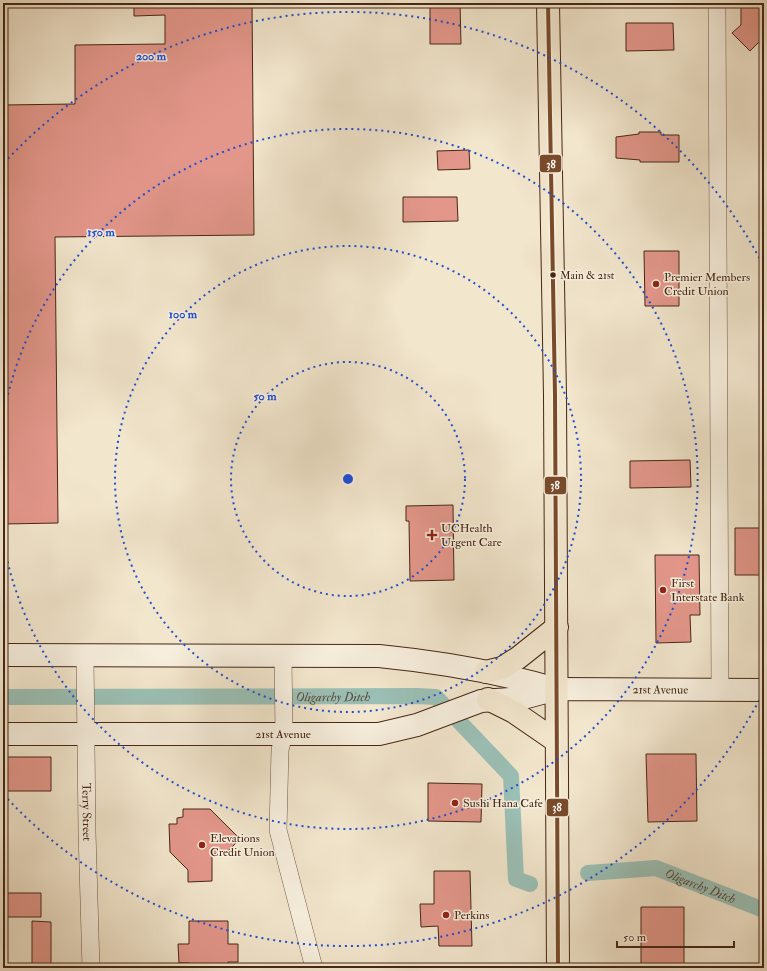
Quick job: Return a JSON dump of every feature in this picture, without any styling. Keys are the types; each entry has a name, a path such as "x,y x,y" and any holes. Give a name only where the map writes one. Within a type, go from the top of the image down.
{"highway":[{"path":"548,3 554,266 558,968"},
{"path":"486,672 502,668 518,658 556,627"},
{"path":"488,699 514,712 556,741"}],"street":[{"path":"717,3 720,690"},
{"name":"21st Avenue","path":"3,655 379,656 421,660 519,678 557,689"},
{"name":"Terry Street","path":"85,656 85,734 91,968"},
{"path":"283,656 284,734 280,750 278,830 314,968"},
{"name":"21st Avenue","path":"3,734 379,734 417,725 462,707 488,699 522,698 557,689 764,690"}],"building":[{"path":"134,3 252,3 254,235 55,237 58,523 3,524 3,105 75,104 75,45 165,44 165,15 134,16"},
{"path":"430,3 460,3 461,44 430,44"},
{"path":"741,3 764,3 764,37 750,51 732,33 741,25"},
{"path":"626,23 673,23 674,50 626,51"},
{"path":"639,132 661,132 661,135 679,135 679,162 640,162 640,160 616,158 616,137 639,134"},
{"path":"469,150 470,169 438,170 437,151"},
{"path":"403,197 457,197 458,221 403,222"},
{"path":"644,251 679,251 679,306 645,306"},
{"path":"690,460 691,487 630,488 630,461"},
{"name":"UCHealth Urgent Care","path":"453,505 454,580 410,581 409,521 406,521 406,506"},
{"path":"735,528 764,528 764,575 735,575"},
{"path":"655,555 699,555 700,615 690,615 691,642 656,643"},
{"path":"646,754 696,754 697,821 648,822"},
{"path":"3,757 51,757 51,791 3,791"},
{"name":"Sushi Hana Cafe","path":"428,783 482,784 481,822 428,821"},
{"name":"Elevations Credit Union","path":"183,809 210,809 240,839 225,854 212,854 212,881 188,882 188,870 170,852 169,824 177,824 177,818 183,817"},
{"name":"Perkins","path":"434,871 470,871 472,946 439,946 438,926 421,927 420,904 434,904"},
{"path":"3,893 41,893 41,917 3,917"},
{"path":"641,907 684,907 684,968 641,968"},
{"path":"32,921 51,922 51,968 32,968"},
{"path":"189,921 228,921 228,944 238,944 238,962 228,962 228,968 189,968 189,963 179,963 178,944 189,944"}],"waterway":[{"name":"Oligarchy Ditch","path":"3,697 436,697 511,776 516,879 530,884"},
{"name":"Oligarchy Ditch","path":"588,873 656,868 764,910"}],"transit line":[{"name":"38","path":"548,3 555,395 558,968"}],"place":[{"name":"Main & 21st","path":"553,275"},
{"name":"Premier Members Credit Union","path":"656,284"},
{"name":"UCHealth Urgent Care","path":"432,535"},
{"name":"First Interstate Bank","path":"663,590"},
{"name":"Sushi Hana Cafe","path":"455,803"},
{"name":"Elevations Credit Union","path":"202,845"},
{"name":"Perkins","path":"446,915"}]}
